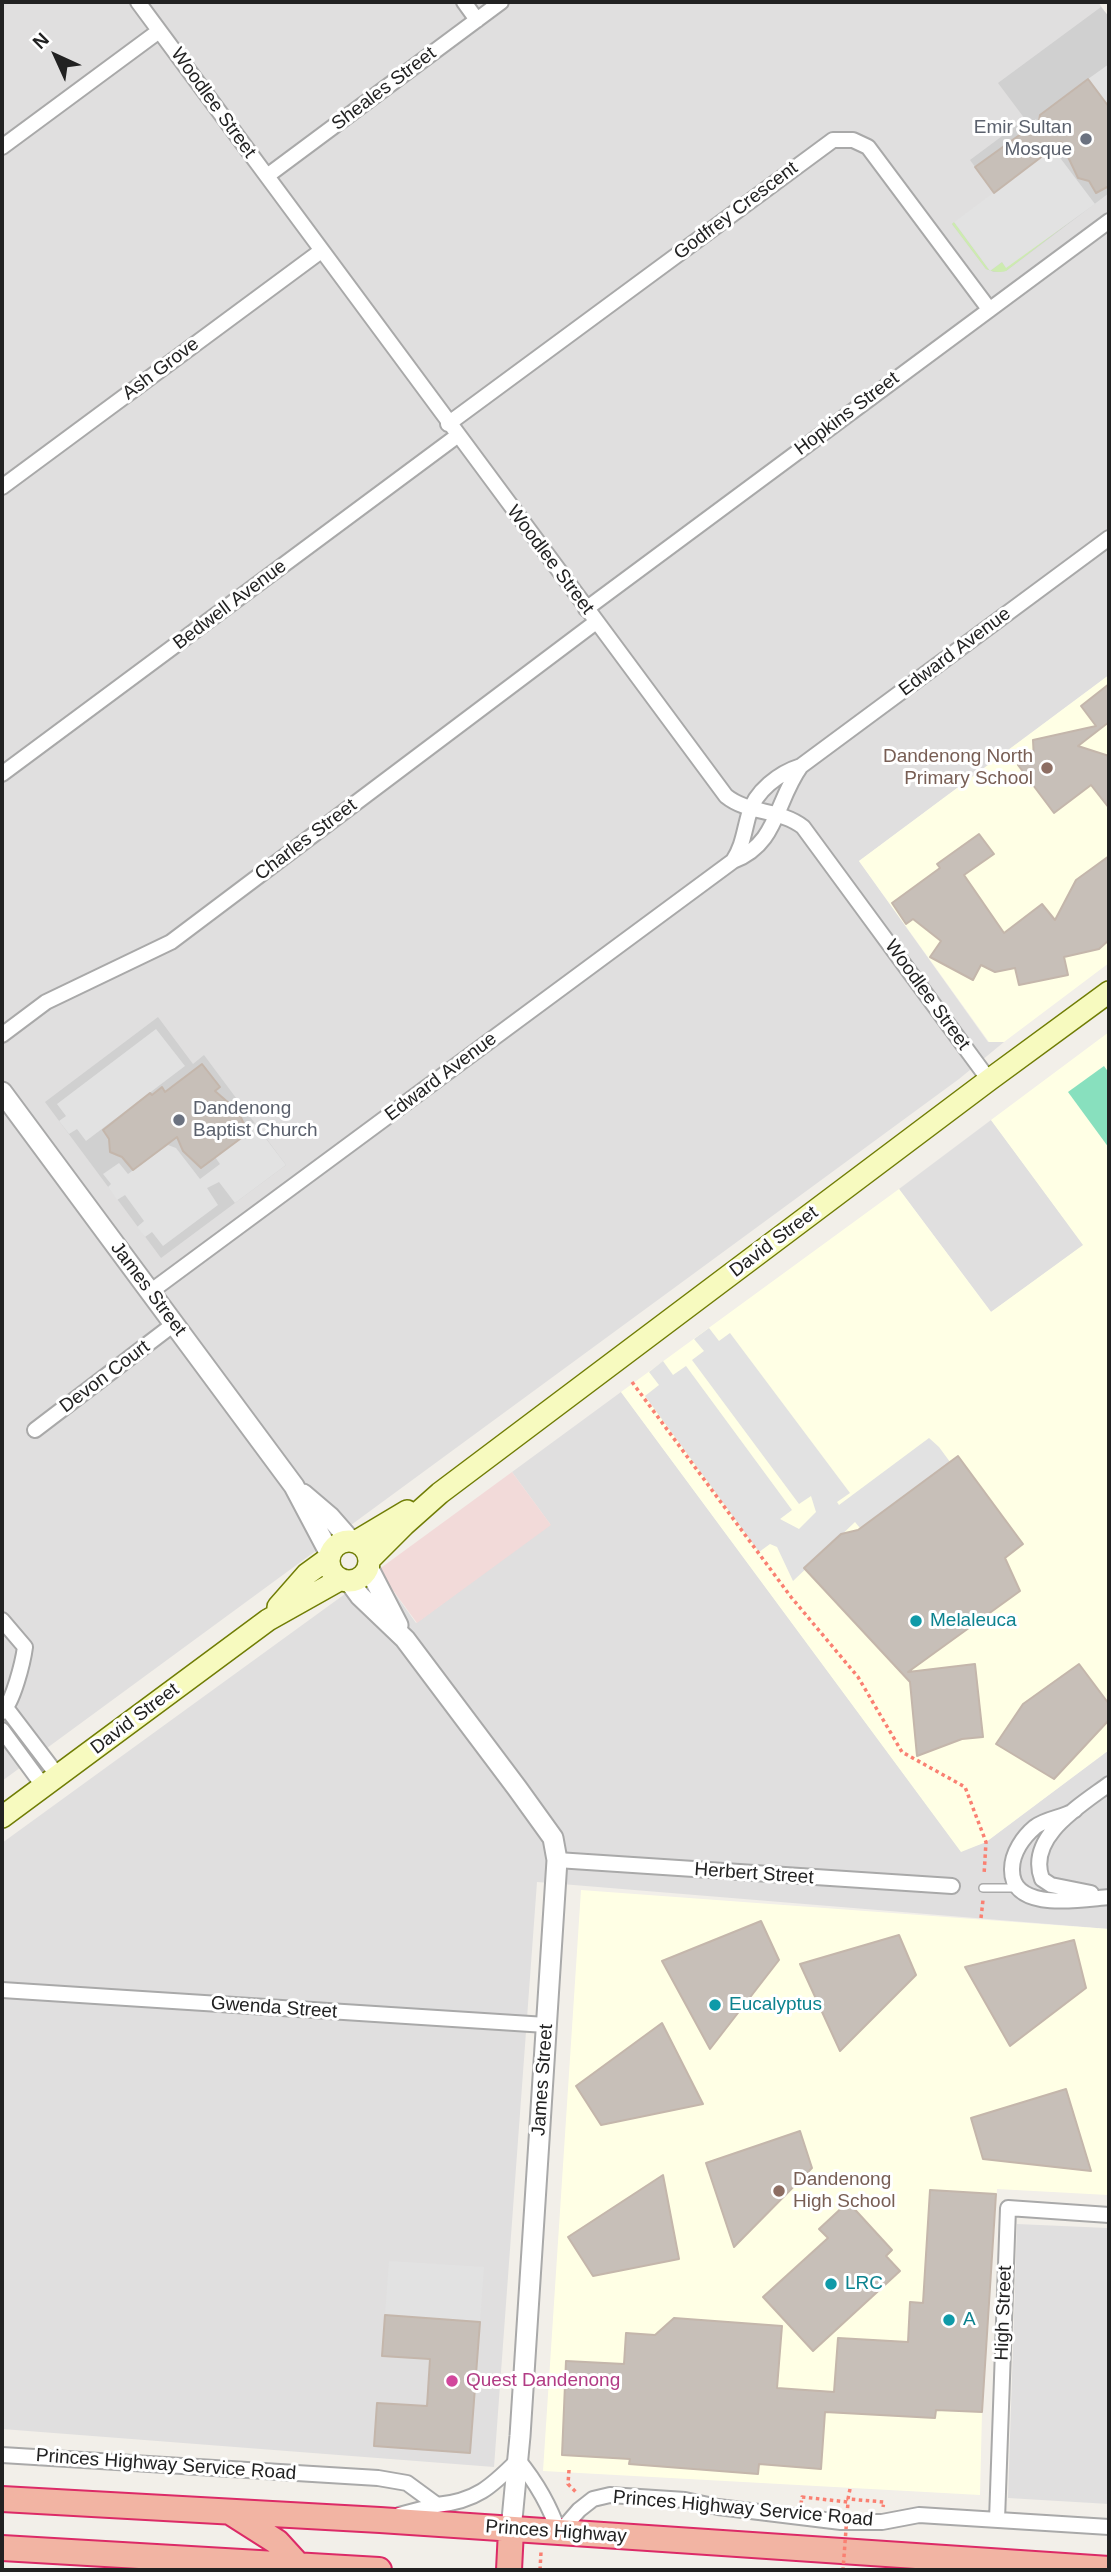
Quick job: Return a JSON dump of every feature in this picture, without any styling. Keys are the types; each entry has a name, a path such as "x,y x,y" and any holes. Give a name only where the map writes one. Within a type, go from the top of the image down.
{"highway":[{"name":"Princes Highway","path":"2,2499 380,2520 1109,2569"},
{"path":"230,2512 277,2542 301,2568"},
{"name":"James Street","path":"509,2570 511,2530"},
{"path":"2,2547 209,2566 379,2570"}],"main road":[{"name":"David Street","path":"368,1564 404,1525 440,1493 1109,992"},
{"name":"David Street","path":"353,1541 440,1493"},
{"path":"353,1541 365,1549 368,1564 360,1577 345,1580 331,1570 330,1556 338,1544 353,1541"},
{"name":"David Street","path":"268,1620 307,1574 330,1556"},
{"name":"David Street","path":"2,1817 268,1620 345,1580"}],"street":[{"name":"Woodlee Street","path":"138,2 726,796 734,803 776,814 796,821 803,827 989,1080"},
{"path":"464,2 477,20"},
{"name":"Sheales Street","path":"267,176 501,2"},
{"path":"2,147 159,30"},
{"name":"Godfrey Crescent","path":"453,430 833,140 853,140 867,147 989,309"},
{"name":"Hopkins Street","path":"586,609 1109,221"},
{"name":"Ash Grove","path":"2,487 321,251"},
{"name":"Bedwell Avenue","path":"2,774 453,430"},
{"name":"Edward Avenue","path":"733,861 742,843 750,809 769,784 788,770 801,766 1109,538"},
{"name":"Charles Street","path":"2,1035 46,1002 171,942 596,622"},
{"name":"Edward Avenue","path":"150,1293 733,861 756,849 766,836 801,766"},
{"name":"James Street","path":"5,1102 294,1486 330,1556"},
{"name":"Devon Court","path":"35,1430 174,1324"},
{"name":"James Street","path":"294,1486 353,1541"},
{"name":"James Street","path":"368,1564 405,1639"},
{"name":"James Street","path":"345,1580 405,1639 553,1838 557,1860 518,2460 511,2530"},
{"path":"2,1620 25,1647 4,1710 51,1781"},
{"path":"2,1730 51,1781"},
{"path":"1109,1784 1065,1817 1040,1824 1021,1844 1012,1866 1013,1878 1025,1895 1038,1899 1064,1900 1109,1896"},
{"path":"1075,1810 1059,1825 1042,1850 1039,1863 1042,1879 1051,1885 1109,1896"},
{"name":"Herbert Street","path":"557,1860 952,1886"},
{"path":"1018,1888 1042,1879"},
{"name":"Gwenda Street","path":"2,1990 546,2025"},
{"name":"High Street","path":"997,2520 1008,2208 1109,2215"},
{"name":"Princes Highway Service Road","path":"2,2455 378,2478 407,2483 437,2505"},
{"path":"380,2520 437,2505 459,2503 483,2492 518,2460 533,2479 552,2512 559,2533"},
{"name":"Princes Highway Service Road","path":"559,2533 587,2504 610,2495 685,2500 718,2507 841,2522 882,2522 919,2515 1109,2527"}],"lane":[{"path":"984,1888 1018,1888"}],"path":[{"path":"632,1382 791,1597 858,1677 902,1752 965,1787 986,1842"},
{"path":"569,2470 568,2484 587,2504"},
{"path":"801,2504 802,2497 848,2502 843,2570"}],"shaded area":[{"path":"2,2 1098,2 1109,17 1109,675 859,861 988,1042 1004,1042 959,1079 2,1781"},
{"path":"1101,7 1109,17 1109,193 1006,271 994,272 986,269 952,224 994,193 970,160 1025,119 998,83"},
{"path":"1109,64 1109,107 1088,79"},
{"path":"1036,119 1056,146 1064,150 1058,155 1095,204 1006,268 1002,262 990,271 954,222 1048,152 1028,125"},
{"name":"Dandenong North Primary School","path":"1109,675 1109,963 1004,1042 989,1042 859,861"},
{"path":"158,1017 193,1064 204,1055 286,1165 161,1258 45,1102"},
{"path":"156,1029 185,1066 86,1141 77,1129 69,1134 59,1121 66,1116 57,1104"},
{"path":"1109,1032 1109,1750 986,1842 961,1852 621,1392 899,1189 991,1312 1083,1245 991,1120"},
{"path":"991,1120 1084,1245 991,1312 899,1189"},
{"path":"254,1123 286,1165 235,1203 219,1182 207,1188 218,1205 163,1246 152,1232 145,1237 137,1227 144,1221 125,1195 117,1200 108,1187 111,1184 103,1174 119,1163 128,1174 168,1145 176,1148 200,1179 220,1164 215,1157 247,1134 246,1129"},
{"path":"709,1328 719,1341 730,1333 850,1493 837,1502 839,1505 929,1438 950,1462 860,1528 855,1522 793,1581 777,1547 770,1544 759,1552 645,1396 659,1385 649,1372 663,1361 673,1375 686,1366 792,1510 780,1519 799,1529 816,1512 811,1496 799,1504 692,1360 704,1351 694,1339"},
{"path":"621,1392 961,1851 986,1842 1109,1750 1109,1929 537,1882 494,2467 2,2429 2,1843 378,1570 416,1623 550,1524 512,1472"},
{"path":"512,1472 551,1525 417,1623 378,1570"},
{"name":"Dandenong High School","path":"581,1890 1109,1929 1108,2195 997,2189 982,2412 980,2495 543,2471"},
{"path":"1109,2202 1109,2504 1008,2498 1017,2224 1107,2228"},
{"path":"389,2261 484,2267 480,2322 385,2315"}],"green space":[{"path":"1081,213 1006,271 991,271 1002,262 1006,267"},
{"path":"954,222 989,270 952,224"},
{"path":"1104,1066 1109,1073 1109,1148 1068,1092"}],"building":[{"name":"Emir Sultan Mosque","path":"1088,79 1109,107 1109,186 1096,193 1089,181 1078,178 1061,142 994,193 975,167 1039,121 1040,115"},
{"path":"1109,684 1109,722 1078,746 1109,756 1109,808 1091,785 1054,813 1018,765 1034,760 1033,740 1096,726 1081,706"},
{"path":"979,834 994,854 964,875 1004,933 1042,904 1055,920 1076,880 1109,856 1109,940 1099,949 1064,957 1068,975 1019,985 1015,968 995,972 981,965 973,980 930,957 941,941 913,919 906,924 892,903 940,868 937,864"},
{"name":"Dandenong Baptist Church","path":"202,1064 220,1087 215,1091 238,1111 248,1133 201,1168 183,1151 177,1137 133,1170 122,1157 110,1152 109,1139 103,1130 150,1093 152,1095 162,1087 165,1092"},
{"name":"Melaleuca","path":"958,1456 1023,1544 1005,1558 1020,1591 908,1672 975,1664 983,1737 962,1739 917,1756 910,1682 804,1568 841,1534 858,1530"},
{"path":"1079,1664 1109,1704 1109,1720 1054,1779 996,1744 1023,1704"},
{"name":"Eucalyptus","path":"761,1921 779,1960 710,2049 662,1961"},
{"path":"899,1935 916,1975 840,2051 800,1964"},
{"path":"1074,1940 1086,1988 1010,2046 965,1967"},
{"path":"662,2023 703,2104 601,2125 576,2086"},
{"path":"1066,2089 1091,2171 983,2159 971,2118"},
{"path":"800,2131 812,2168 734,2247 706,2163"},
{"path":"663,2175 679,2259 593,2276 568,2237"},
{"path":"930,2190 996,2194 982,2412 936,2410 935,2418 825,2412 821,2469 759,2464 758,2474 629,2464 630,2459 562,2455 566,2361 624,2364 626,2333 655,2335 674,2318 782,2326 777,2388 834,2392 838,2338 908,2342 910,2302 923,2303"},
{"name":"LRC","path":"848,2202 892,2250 886,2256 900,2271 813,2351 763,2297 828,2238 819,2229"},
{"name":"Quest Dandenong","path":"385,2315 480,2322 470,2453 374,2446 377,2403 427,2406 430,2359 382,2356"}],"place":[{"name":"Emir Sultan Mosque","path":"1086,139"},
{"name":"Dandenong North Primary School","path":"1047,768"},
{"name":"Dandenong Baptist Church","path":"179,1120"},
{"name":"Melaleuca","path":"916,1621"},
{"name":"Eucalyptus","path":"715,2005"},
{"name":"Dandenong High School","path":"779,2191"},
{"name":"LRC","path":"831,2284"},
{"name":"A","path":"949,2320"},
{"name":"Quest Dandenong","path":"452,2381"}]}
